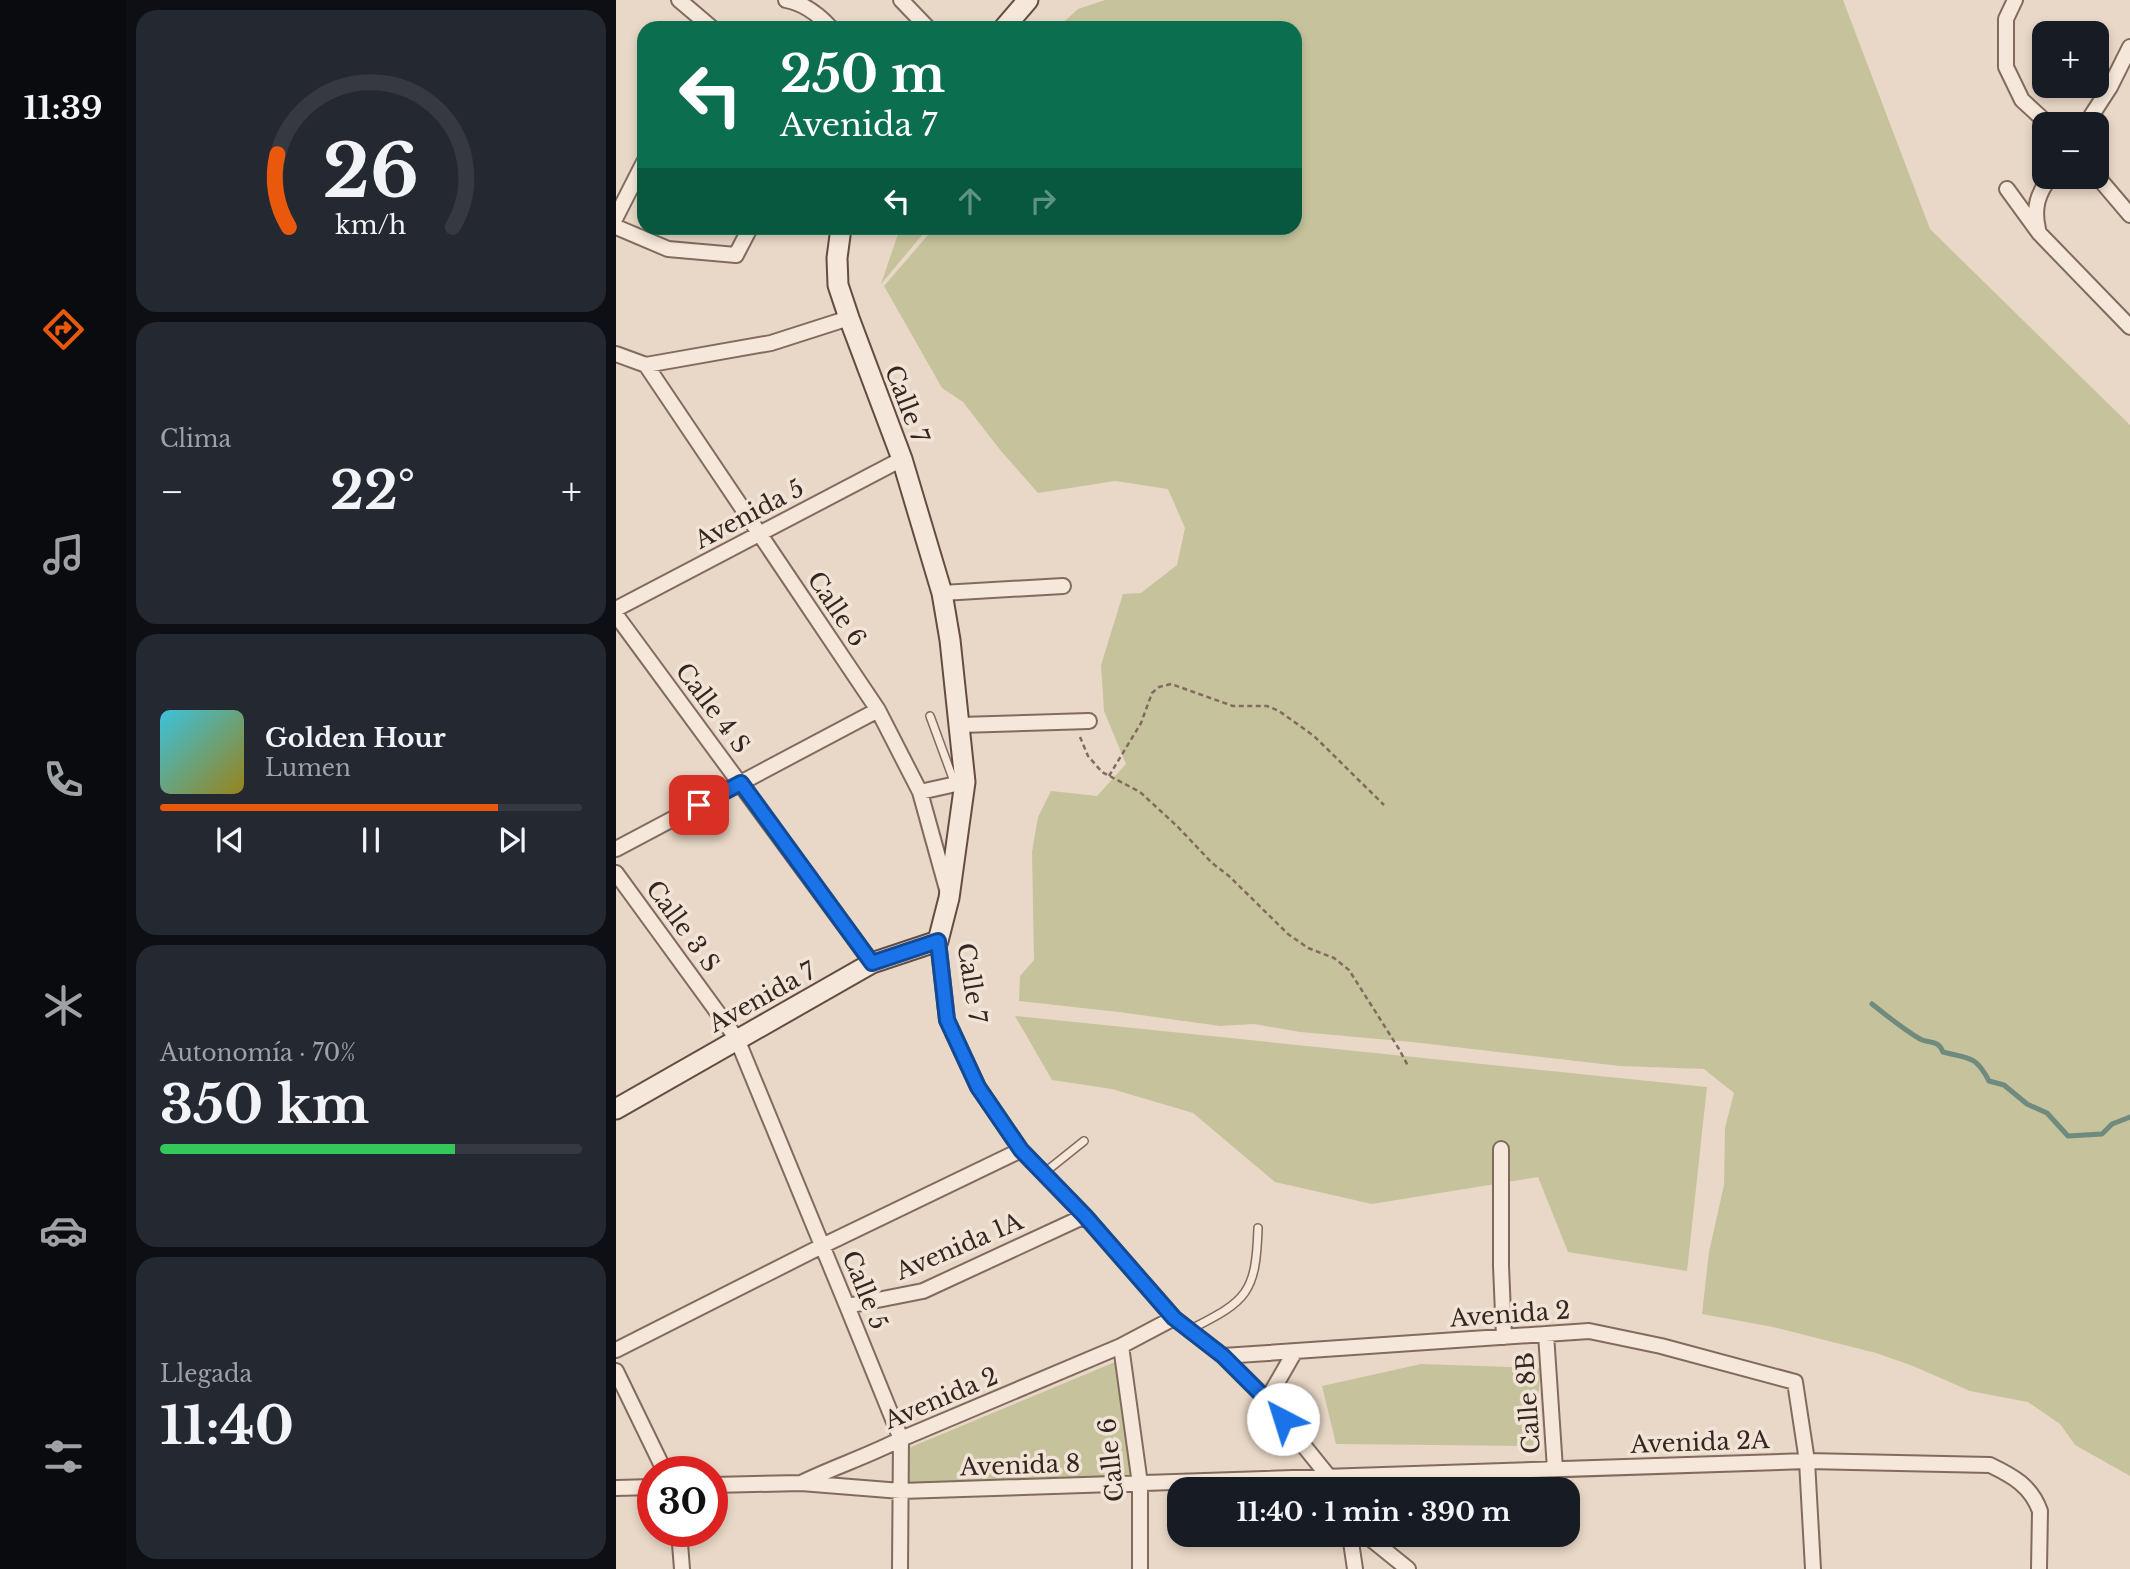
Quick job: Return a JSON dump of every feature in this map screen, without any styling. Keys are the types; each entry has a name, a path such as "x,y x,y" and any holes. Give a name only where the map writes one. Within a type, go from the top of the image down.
{"main road":[{"path":"1010,21 1028,0"},
{"name":"Calle 7","path":"840,235 836,270 838,285 902,460 942,593 950,640 960,725 960,783 949,898 938,941"},
{"name":"Avenida 7","path":"616,1109 872,963 938,941"}],"street":[{"path":"679,0 704,21"},
{"path":"786,0 796,2 824,21"},
{"path":"901,0 921,21"},
{"path":"2015,0 2006,19 2006,67 2022,100 2035,112"},
{"path":"2094,112 2130,47"},
{"path":"616,217 637,176"},
{"path":"2007,189 2039,233 2130,327"},
{"path":"2039,233 2035,207 2041,189"},
{"path":"2108,189 2130,215"},
{"path":"616,227 668,249 736,255 746,235"},
{"path":"616,354 646,365 771,343 849,318"},
{"name":"Calle 6","path":"646,365 878,710 920,792 949,898"},
{"name":"Avenida 5","path":"616,609 902,460"},
{"path":"942,593 1063,586"},
{"name":"Calle 4 S","path":"616,615 872,963"},
{"path":"616,849 878,710"},
{"path":"960,725 1089,721"},
{"path":"920,792 960,783"},
{"name":"Calle 3 S","path":"616,873 737,1039"},
{"name":"Calle 7","path":"938,941 947,1020 978,1087 1021,1150 1085,1216 1174,1318 1223,1356 1267,1400 1326,1477"},
{"name":"Calle 5","path":"737,1039 901,1439 900,1569"},
{"path":"1501,1149 1504,1337"},
{"path":"616,1350 1021,1150"},
{"name":"Avenida 1A","path":"847,1306 923,1291 1085,1216"},
{"name":"Avenida 2","path":"801,1483 1121,1346 1174,1318"},
{"name":"Avenida 2","path":"1223,1356 1589,1331 1661,1346 1795,1382 1807,1461"},
{"name":"Calle 8B","path":"1546,1334 1555,1469"},
{"name":"Calle 6","path":"1121,1346 1140,1484 1140,1569"},
{"path":"1267,1400 1294,1353"},
{"path":"616,1371 657,1456"},
{"path":"1807,1461 1813,1569"},
{"name":"Avenida 2A","path":"1427,1477 1555,1469 1807,1461 1990,1465 2016,1477 2033,1494 2040,1511 2039,1569"},
{"name":"Avenida 8","path":"728,1485 801,1483 901,1491 1167,1484"},
{"path":"616,1488 637,1487"},
{"path":"680,1547 682,1569"},
{"path":"1352,1547 1355,1569"},
{"path":"1381,1547 1408,1569"}],"lane":[{"path":"930,716 960,783"},
{"path":"1044,1174 1084,1141"},
{"path":"1191,1329 1237,1302 1249,1288 1257,1263 1258,1228"}],"path":[{"path":"1110,776 1141,723 1152,693 1159,687 1171,684 1233,706 1268,706 1279,710 1314,736 1384,805"},
{"path":"1073,721 1088,756 1110,776 1139,793 1178,827 1288,934 1308,948 1334,958 1349,970 1408,1066"}],"shaded area":[{"path":"1105,0 1843,0 1930,229 2130,425 2130,1476 2075,1445 2060,1424 2028,1402 1970,1391 1876,1353 1773,1327 1702,1314 1709,1252 1724,1185 1725,1128 1734,1093 1704,1069 1620,1066 1300,1032 1254,1024 1220,1026 1019,1001 1020,976 1034,960 1032,852 1038,817 1051,791 1097,796 1126,764 1104,711 1101,665 1123,594 1141,593 1177,565 1185,528 1168,489 1115,481 1038,493 963,402 942,388 884,286 928,235 1302,235 1302,21 1065,21 1078,9"},
{"path":"898,235 922,235 881,284"},
{"path":"1015,1016 1707,1087 1687,1271 1568,1252 1538,1177 1372,1204 1275,1182 1193,1113 1112,1089 1052,1080"},
{"path":"1115,1362 1134,1481 906,1487 906,1449"},
{"path":"1421,1364 1541,1368 1533,1446 1336,1444 1322,1386"}],"waterway":[{"path":"1872,1004 1920,1039 1939,1045 1943,1052 1975,1062 1989,1081 2004,1085 2027,1104 2047,1113 2068,1136 2102,1134 2112,1124 2130,1117"}],"route":[{"path":"699,805 741,783 872,963 938,941 947,1020 978,1087 1021,1150 1085,1216 1174,1318 1223,1356 1283,1419"}]}
